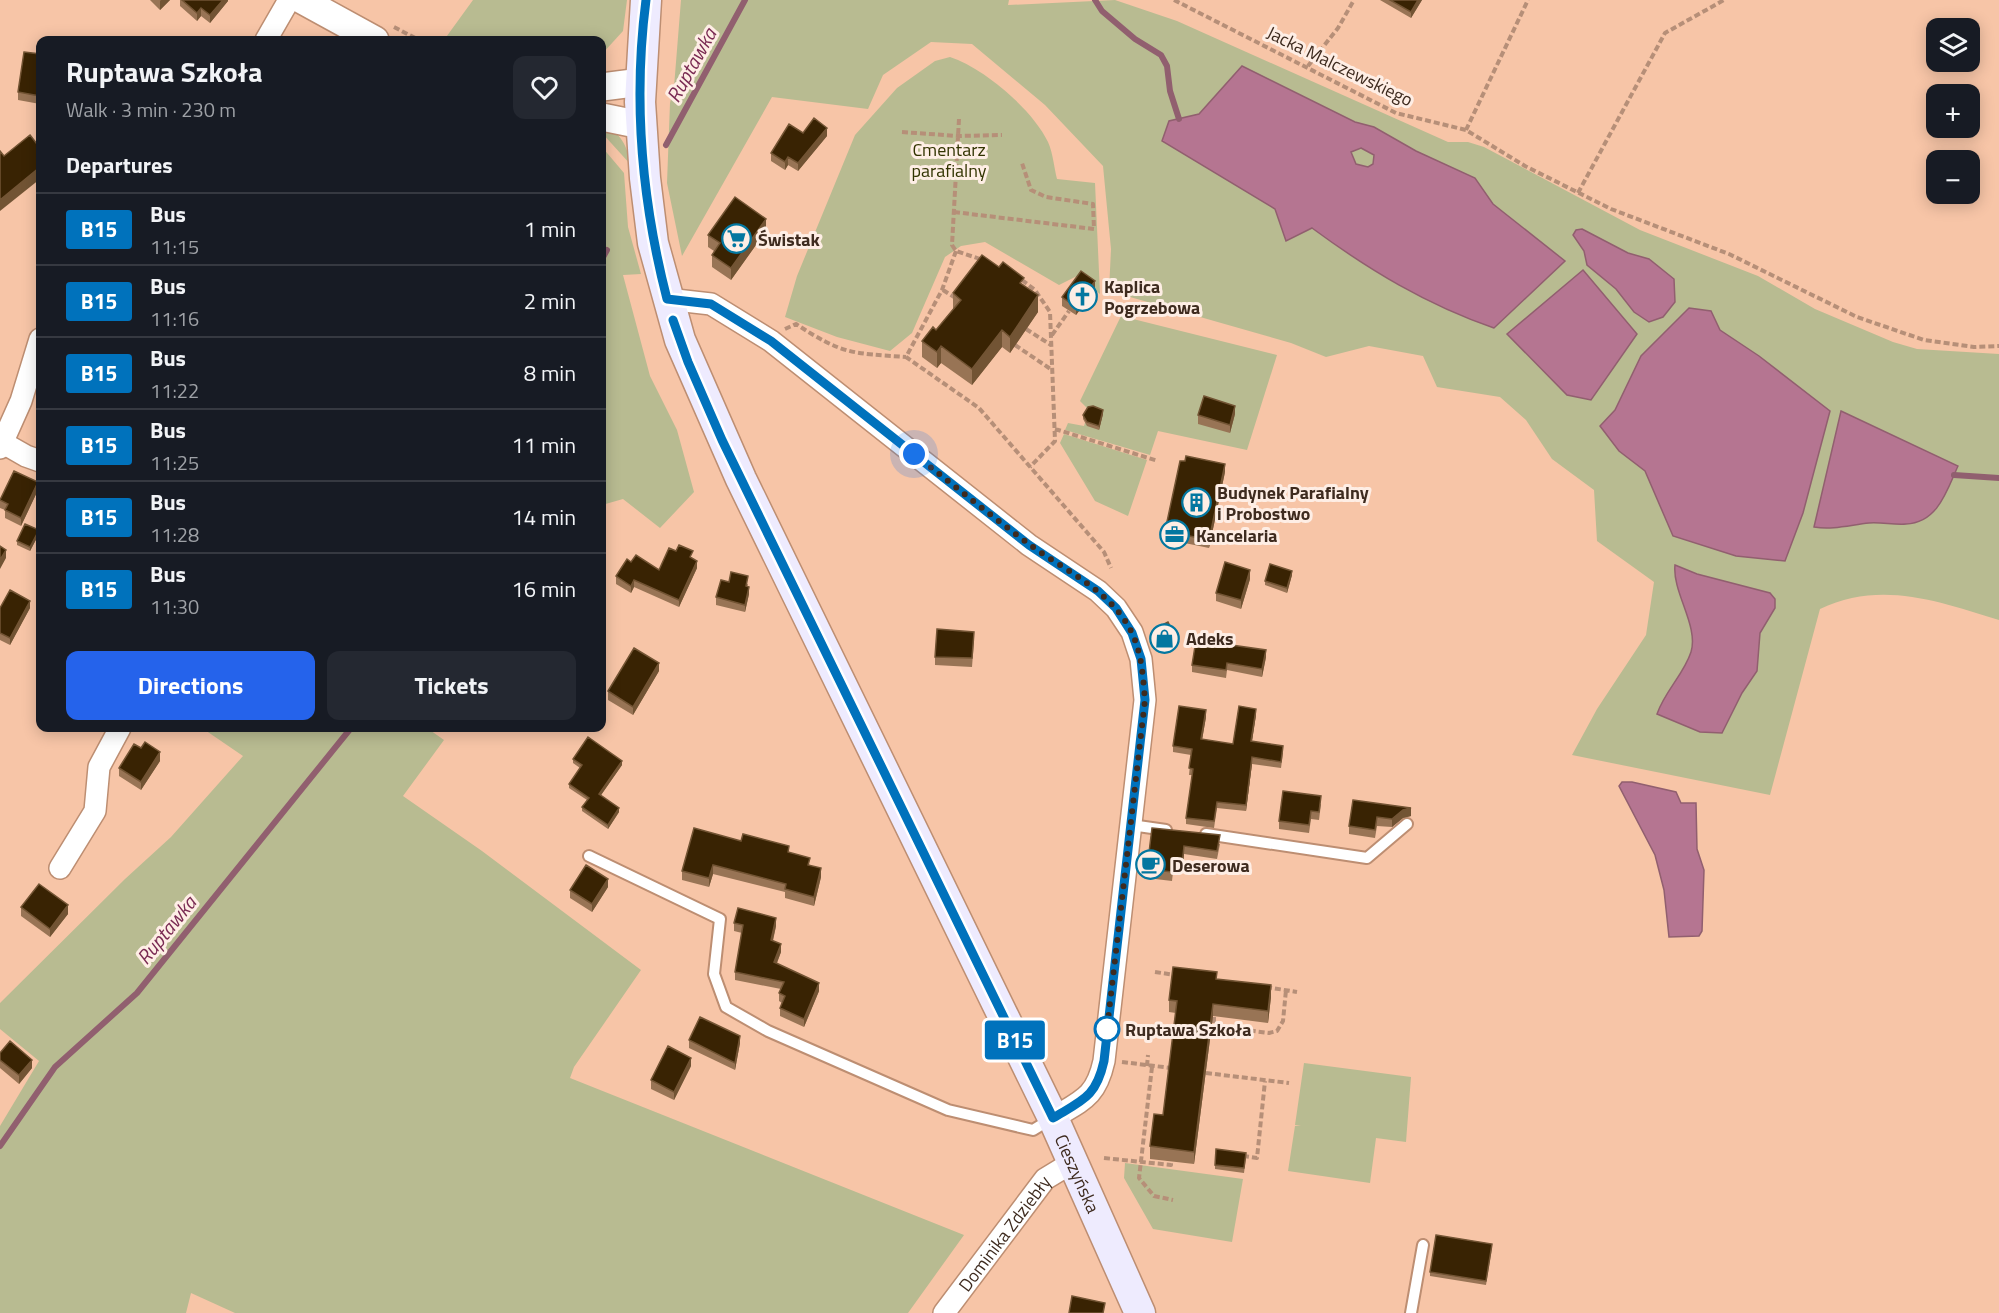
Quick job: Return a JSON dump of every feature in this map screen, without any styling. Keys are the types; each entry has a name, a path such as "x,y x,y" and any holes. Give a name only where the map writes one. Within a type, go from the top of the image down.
{"main road":[{"name":"Cieszyńska","path":"646,0 641,125 649,218 667,299 688,362 718,430 1053,1118 1140,1313"}],"street":[{"path":"268,36 289,0"},
{"path":"302,0 368,36"},
{"path":"606,86 641,82"},
{"path":"606,118 641,125"},
{"path":"667,299 711,304 771,341 1029,545 1098,591 1116,608 1132,633 1141,659 1145,700 1099,1082 1086,1098 1053,1118"},
{"path":"36,352 21,401 2,446 36,460"},
{"path":"60,868 95,811 99,767 118,732"},
{"name":"Dominika Zdziebły","path":"944,1313 1045,1179 1073,1162"}],"lane":[{"path":"1197,833 1367,858 1407,824"},
{"path":"1131,825 1175,831"},
{"path":"589,856 720,919 714,974 726,1007 768,1031 948,1110 1033,1130 1053,1118"},
{"path":"1411,1313 1423,1245"}],"path":[{"name":"Jacka Malczewskiego","path":"1174,0 1308,66 1396,113 1466,130 1525,166 1621,214 1729,254 1857,317 1924,340 1974,346 1999,345"},
{"path":"1308,66 1338,28 1354,0"},
{"path":"1466,130 1528,0"},
{"path":"1578,193 1665,33 1724,0"},
{"path":"959,119 952,245 956,251 991,263"},
{"path":"902,132 958,136 1002,135"},
{"path":"954,212 1094,229 1093,204 1046,197 1031,190 1022,163"},
{"path":"906,357 942,290 956,251"},
{"path":"1021,279 1035,290 1050,312 1055,441 1030,467"},
{"path":"942,290 960,301"},
{"path":"1051,336 1069,311"},
{"path":"771,341 781,331 796,324 830,346 856,354 906,357 979,408 1104,552 1111,568"},
{"path":"1026,329 1051,345"},
{"path":"1015,345 1052,370"},
{"path":"1055,429 1158,461"},
{"path":"1155,972 1178,975"},
{"path":"1257,986 1297,992"},
{"path":"1214,1017 1214,1026 1269,1033 1277,1031 1283,1021 1286,990"},
{"path":"1148,1055 1149,1066 1138,1178 1154,1196 1173,1200"},
{"path":"1125,1063 1171,1068"},
{"path":"1206,1073 1289,1083"},
{"path":"1238,1155 1257,1158 1265,1081"},
{"path":"1104,1158 1171,1165 1171,1161"}],"green space":[{"path":"473,0 627,0 623,31 606,50 606,36 447,36"},
{"path":"681,0 1009,0 1008,5 1115,0 1177,21 1448,142 1468,142 1484,147 1640,230 1758,276 1815,309 1893,342 1917,349 1999,354 1999,620 1954,606 1909,596 1865,596 1842,600 1820,609 1770,795 1572,755 1597,709 1646,635 1654,582 1597,541 1594,490 1552,459 1526,420 1500,397 1437,387 1423,356 1369,346 1326,357 1291,343 1109,291 1111,249 1103,166 1045,105 972,44 931,42 883,75 868,109 772,97 682,256 667,183 670,103 674,87"},
{"name":"Cmentarz parafialny","path":"950,57 978,70 992,80 1031,117 1048,142 1057,179 1095,183 1100,294 1077,276 1059,285 985,242 961,246 945,257 912,333 890,351 837,337 785,317 797,276 855,135 897,88 935,61"},
{"path":"606,127 622,140 631,165 606,137"},
{"path":"606,152 624,173 628,227 641,274 623,275 650,376 677,430 694,492 660,528 623,499 606,504"},
{"path":"1121,316 1277,355 1247,450 1158,431 1150,455 1065,430 1068,423 1084,426 1089,410 1080,401"},
{"path":"1064,434 1147,460 1128,516 1095,501 1060,443"},
{"path":"208,732 433,732 444,740 403,796 482,851 641,970 574,1067 570,1078 964,1235 908,1313 235,1313 191,1293 186,1313 0,1313 0,1126 39,1061 0,1029 0,1003 125,879 171,837 243,756"},
{"path":"1304,1063 1411,1077 1406,1142 1376,1138 1370,1183 1288,1171 1295,1126 1301,1126 1295,1125"},
{"path":"1125,1163 1243,1179 1232,1242 1153,1229 1124,1178"}],"shaded area":[{"path":"1242,66 1355,122 1374,127 1416,151 1475,178 1493,204 1565,261 1494,328 1469,319 1399,285 1312,228 1286,241 1275,209 1162,141 1169,121 1199,114","holes":["1361,148 1374,155 1373,164 1368,167 1356,164 1351,152"]},
{"path":"1582,229 1628,253 1649,259 1674,279 1675,302 1663,317 1649,322 1634,312 1616,289 1587,265 1584,251 1573,235 1576,230"},
{"path":"1583,270 1637,334 1591,400 1567,395 1507,334"},
{"path":"1689,308 1711,311 1720,330 1759,356 1830,411 1803,513 1785,561 1736,556 1673,536 1645,471 1619,451 1600,426 1615,410 1641,356"},
{"path":"1841,411 1958,466 1945,495 1934,512 1917,522 1906,524 1874,523 1835,528 1814,527"},
{"path":"1675,565 1697,574 1770,593 1775,599 1775,608 1760,633 1757,671 1742,693 1722,733 1700,732 1657,714 1691,652 1689,620 1677,586"},
{"path":"1622,782 1632,782 1676,792 1681,803 1696,803 1697,849 1704,870 1702,931 1699,936 1669,937 1664,890 1655,855 1619,786"}],"building":[{"path":"182,0 223,0 210,15 201,8 197,13"},
{"path":"1390,0 1418,0 1411,12"},
{"path":"24,52 36,54 36,95 18,92"},
{"path":"814,118 827,128 798,163 788,157 785,162 771,153 789,124 803,133"},
{"path":"30,135 36,143 36,170 0,200 0,151 4,156"},
{"name":"Świstak","path":"735,197 766,219 731,268 712,255 720,243 708,235"},
{"path":"982,255 999,267 1003,262 1024,278 1020,283 1038,295 1010,337 1002,330 972,369 941,346 937,352 922,341 933,327 936,330 961,300 953,293"},
{"path":"1081,271 1095,281 1076,307 1062,297"},
{"path":"1204,396 1235,406 1230,425 1198,415"},
{"path":"1093,406 1103,410 1099,426 1087,422 1083,415 1088,407"},
{"name":"Budynek Parafialny i Probostwo","path":"1186,456 1225,464 1209,540 1165,531 1180,461 1185,461"},
{"path":"14,471 36,481 36,486 21,518 5,510 8,504 0,500"},
{"path":"25,524 36,529 36,536 30,547 17,541"},
{"path":"679,545 693,551 690,557 697,561 679,600 634,580 631,586 616,576 627,559 631,562 636,555 659,570 669,548 676,551"},
{"path":"0,546 6,550 0,560"},
{"path":"1225,562 1250,570 1241,600 1216,593"},
{"path":"1270,564 1292,571 1287,588 1265,581"},
{"path":"731,572 748,576 746,586 749,587 745,605 716,597 721,580 729,582"},
{"path":"10,590 30,601 10,638 0,633 0,608"},
{"name":"Adeks","path":"1168,622 1176,638 1162,645 1154,629"},
{"path":"937,629 974,632 972,658 935,657"},
{"path":"1196,640 1266,650 1262,669 1227,663 1226,670 1192,665"},
{"path":"634,648 659,663 633,707 608,691"},
{"path":"1179,706 1206,710 1201,739 1233,744 1239,706 1256,709 1251,741 1283,746 1281,762 1252,757 1246,805 1217,802 1214,821 1186,818 1193,769 1189,768 1192,749 1173,746"},
{"path":"588,737 622,761 599,794 619,808 608,825 582,807 589,798 569,784 582,765 573,759"},
{"path":"145,742 160,752 141,782 119,768 134,744 141,748"},
{"path":"1283,791 1321,796 1319,812 1311,811 1309,825 1279,821"},
{"path":"1353,800 1411,808 1403,810 1392,819 1377,817 1375,830 1349,826"},
{"path":"694,828 741,841 743,834 789,846 788,852 810,858 808,865 821,868 814,897 785,889 786,884 713,865 709,878 682,871"},
{"path":"1152,828 1220,835 1217,851 1184,846 1182,865 1173,864 1172,872 1147,869"},
{"path":"586,865 608,879 592,904 570,890"},
{"path":"39,884 68,905 50,929 21,907"},
{"path":"738,908 776,918 771,940 781,944 774,962 819,983 804,1019 780,1008 785,996 779,993 784,982 735,972 743,925 734,923"},
{"path":"1173,967 1217,972 1216,979 1271,985 1268,1011 1213,1004 1194,1152 1150,1146 1154,1114 1163,1115 1177,1001 1169,1000"},
{"path":"700,1017 740,1036 735,1063 689,1040"},
{"path":"10,1041 32,1060 19,1075 0,1060 0,1053"},
{"path":"668,1046 691,1058 674,1092 651,1080"},
{"path":"1216,1149 1246,1153 1244,1168 1215,1165"},
{"path":"1436,1235 1492,1244 1486,1281 1430,1272"},
{"path":"1072,1296 1105,1303 1103,1313 1069,1313"}],"waterway":[{"name":"Ruptawka","path":"666,145 745,0"},
{"path":"1095,0 1102,11 1135,39 1161,55 1167,66 1170,91 1179,119"},
{"path":"1954,475 1999,478"},
{"name":"Ruptawka","path":"0,1146 55,1067 137,993 348,732"}],"bus line":[{"name":"B15","path":"646,0 640,102 645,178 653,243 667,299 711,304 771,341 1029,545 1098,591 1116,608 1132,633 1141,659 1145,700 1104,1061 1099,1082 1086,1098 1053,1118 722,440 688,362 673,320"}],"place":[{"name":"Świstak","path":"737,239"},
{"name":"Kaplica Pogrzebowa","path":"1083,296"},
{"name":"Budynek Parafialny i Probostwo","path":"1196,502"},
{"name":"Kancelaria","path":"1175,535"},
{"name":"Adeks","path":"1165,638"},
{"name":"Deserowa","path":"1151,865"},
{"name":"Ruptawa Szkoła","path":"1107,1029"}],"route":[{"path":"914,454 1029,545 1098,591 1116,608 1132,633 1141,659 1145,700 1107,1029"}]}
